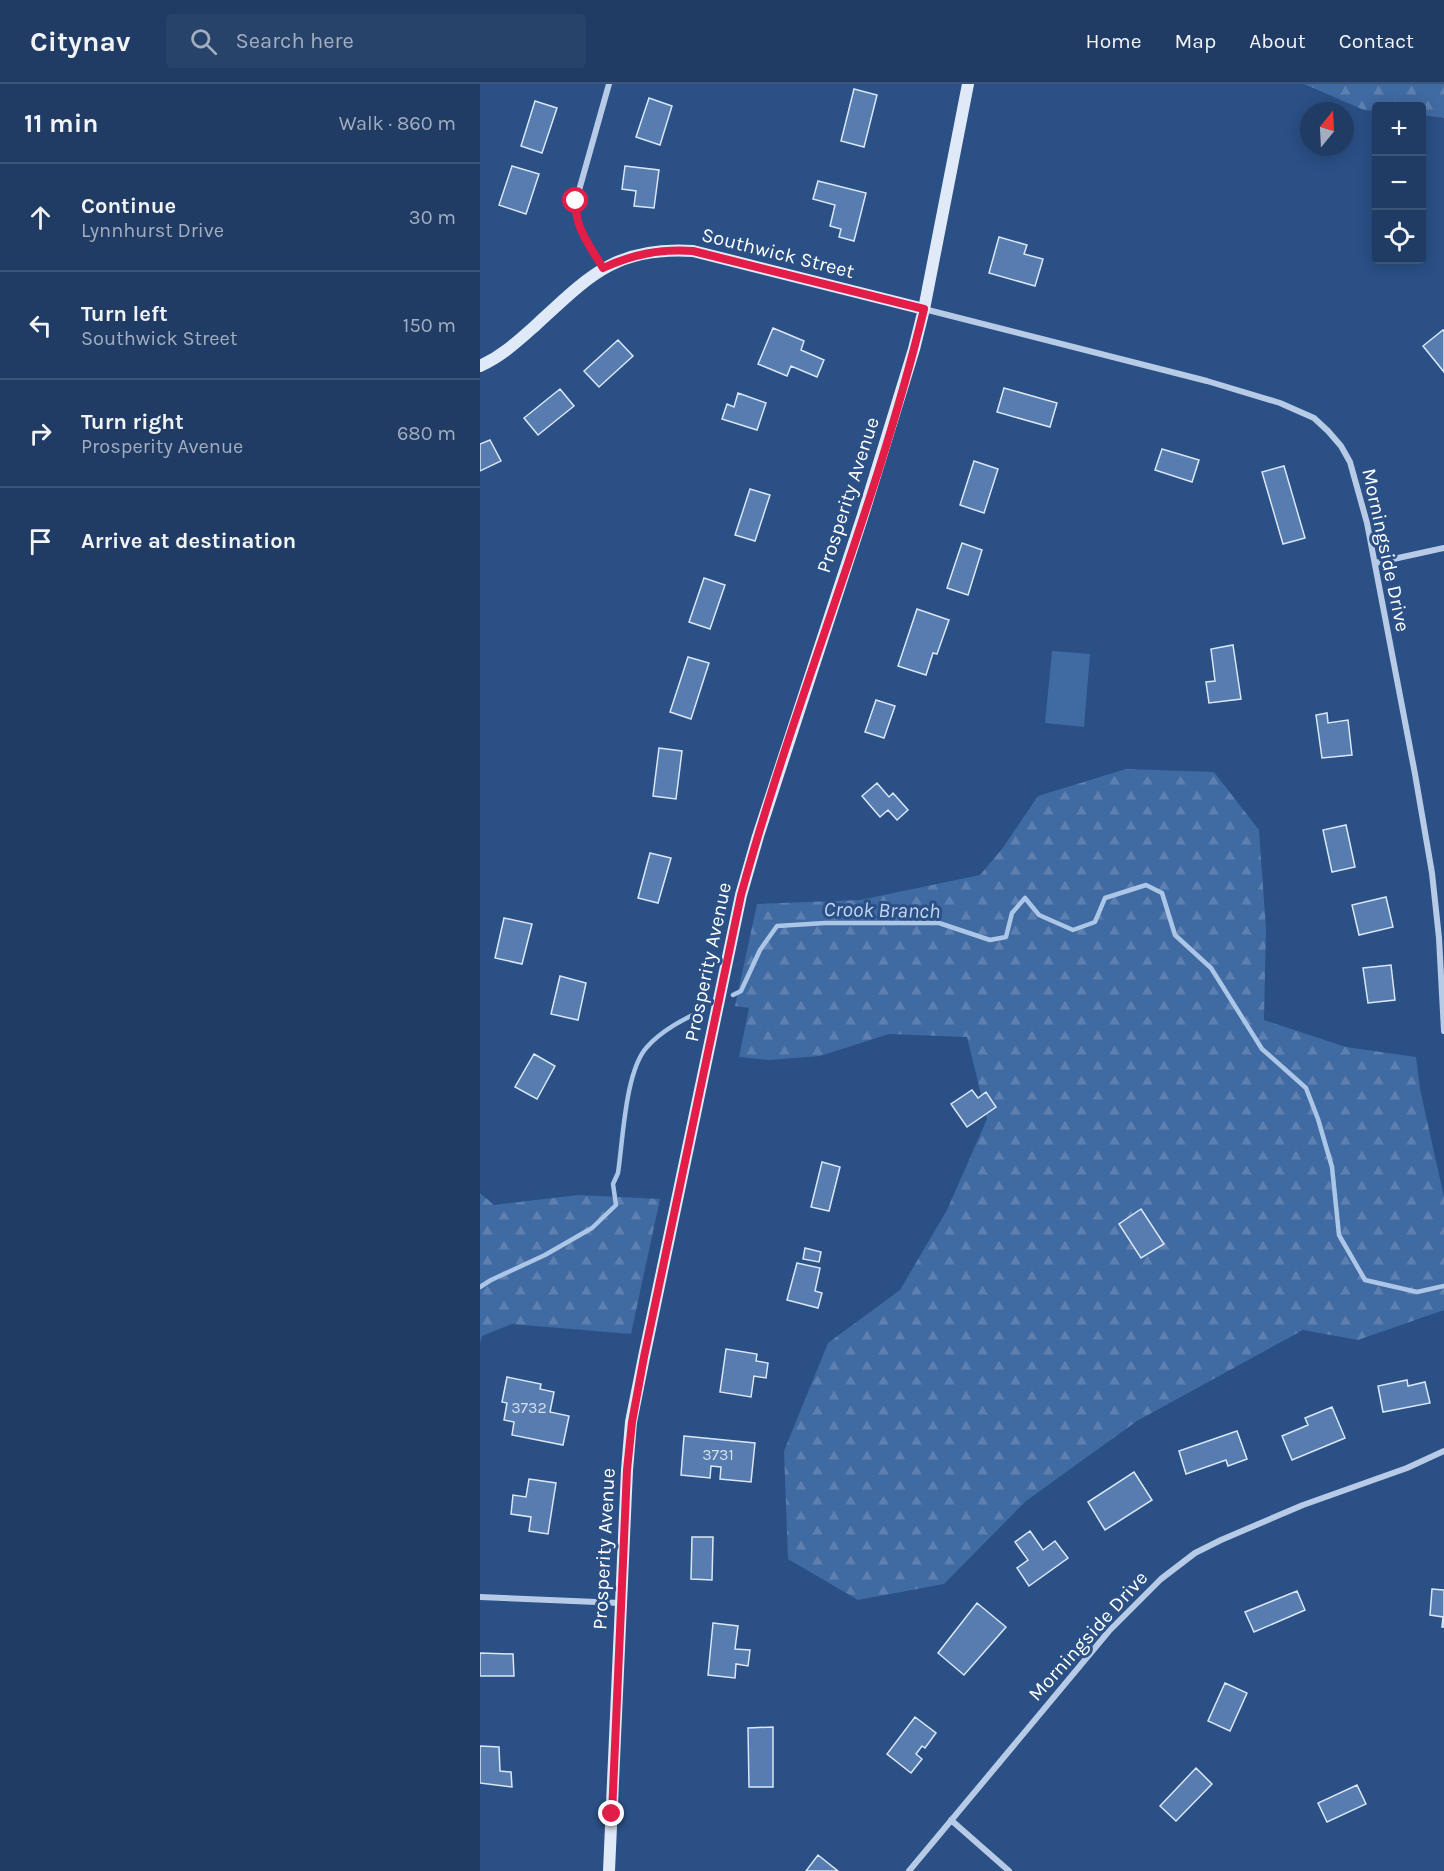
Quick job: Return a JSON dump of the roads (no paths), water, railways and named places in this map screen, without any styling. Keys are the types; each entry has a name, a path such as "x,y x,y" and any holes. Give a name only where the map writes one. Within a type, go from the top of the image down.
{"main road":[{"name":"Prosperity Avenue","path":"609,1871 620,1603 627,1470 632,1422 741,895 914,349 924,309 968,84"},
{"name":"Southwick Street","path":"480,366 511,348 584,280 622,259 646,252 693,251 924,309"}],"street":[{"path":"603,268 578,225 575,214 576,201 609,84"},
{"name":"Morningside Drive","path":"924,309 1207,381 1280,403 1314,418 1335,438 1350,462 1376,563 1432,873 1439,938 1444,1031"},
{"path":"1376,563 1444,548"},
{"name":"Morningside Drive","path":"909,1871 1109,1631 1141,1597 1170,1572 1195,1553 1221,1540 1303,1505 1407,1468 1444,1451"},
{"path":"480,1597 620,1603"},
{"path":"951,1820 1009,1871"}],"waterway":[{"name":"Crook Branch","path":"733,995 741,991 760,950 777,926 825,923 939,923 990,940 1006,937 1012,913 1025,898 1039,915 1073,930 1095,922 1105,898 1146,885 1162,893 1175,935 1211,968 1262,1049 1306,1088 1332,1167 1339,1235 1365,1280 1417,1292 1444,1286"},
{"name":"Crook Branch","path":"480,1287 545,1255 592,1228 616,1205 613,1184 618,1173 629,1089 640,1058 659,1035 705,1009"}]}
